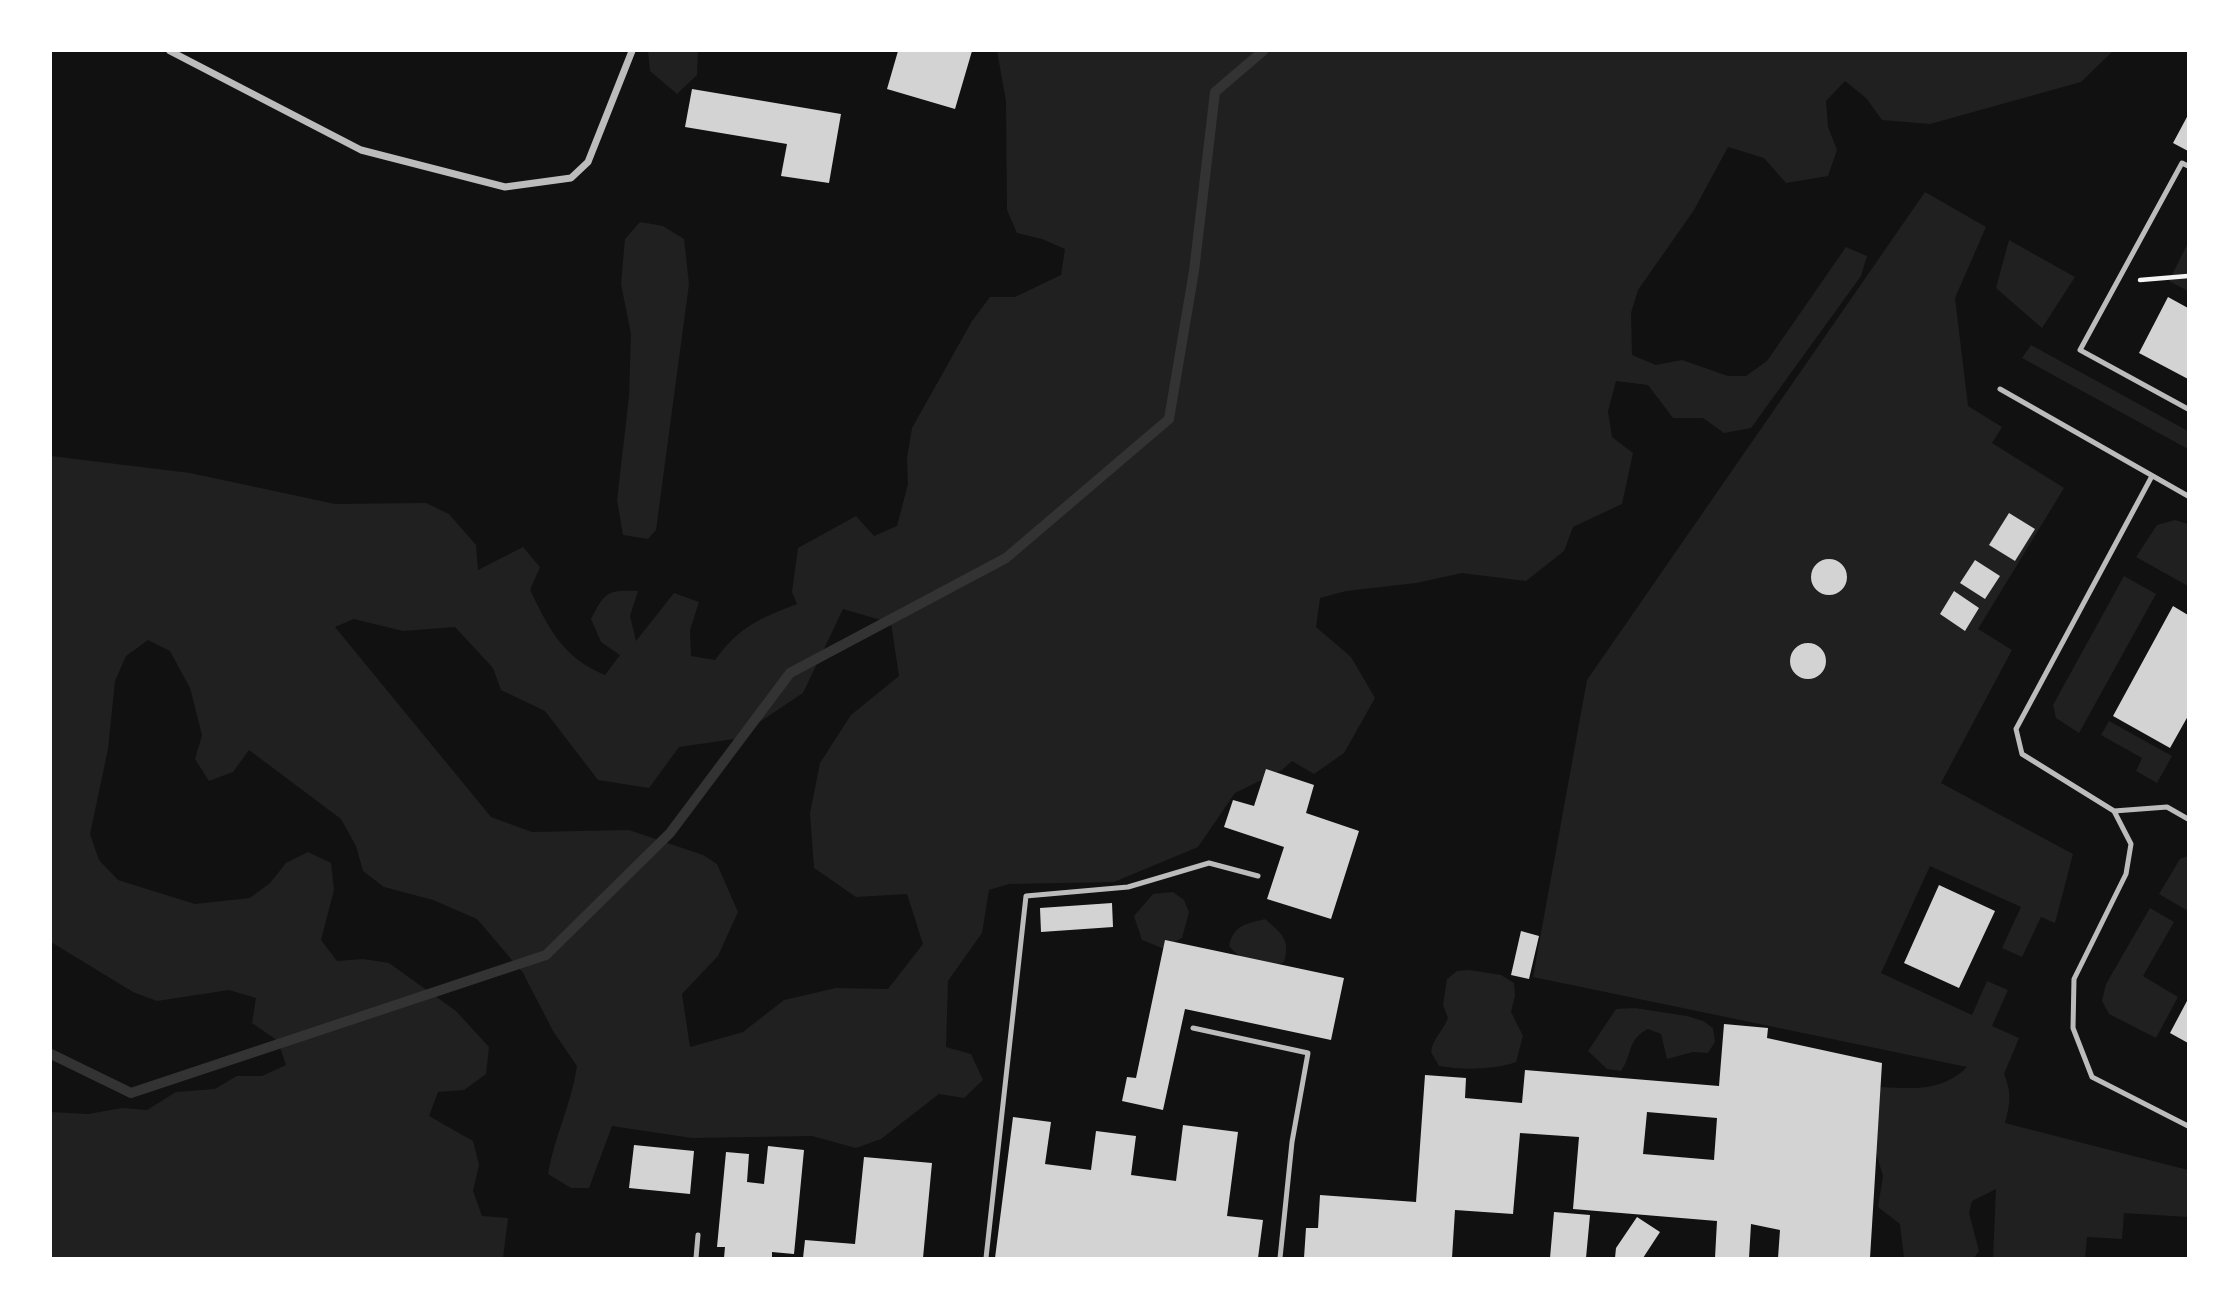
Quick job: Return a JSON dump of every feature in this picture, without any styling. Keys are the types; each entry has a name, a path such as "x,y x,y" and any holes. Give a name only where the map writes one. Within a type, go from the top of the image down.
{"street":[{"path":"170,51 360,150 505,187 571,178 588,162 632,51"}],"lane":[{"path":"2188,166 2182,163 2080,349 2188,409"},
{"path":"2000,389 2188,496"},
{"path":"2152,476 2016,729 2022,754 2114,811 2131,844 2126,874 2074,979 2073,1028 2092,1077 2188,1126"},
{"path":"2114,811 2167,807 2188,819"},
{"path":"986,1258 1026,896 1128,887 1209,863 1258,876"},
{"path":"1193,1028 1308,1053 1293,1142 1280,1258"},
{"path":"696,1258 698,1235"}],"path":[{"path":"2116,282 2188,276"}],"shaded area":[{"path":"648,51 698,51 697,75 677,94 650,71"},
{"path":"997,51 2113,51 2081,82 1930,124 1882,120 1866,98 1845,81 1826,101 1828,127 1837,150 1828,176 1786,183 1764,158 1728,147 1694,210 1638,290 1631,313 1632,355 1656,365 1682,360 1728,376 1746,376 1767,361 1846,247 1867,256 1861,276 1751,428 1724,433 1703,418 1673,418 1648,385 1616,381 1608,411 1612,437 1633,453 1622,504 1573,527 1564,551 1526,581 1462,573 1416,583 1346,591 1320,598 1316,627 1351,657 1375,698 1344,753 1314,774 1292,761 1282,770 1235,793 1198,847 1114,882 1009,884 989,890 982,933 948,981 946,1047 971,1054 983,1080 964,1098 939,1094 881,1139 856,1148 812,1136 692,1138 612,1126 589,1188 571,1188 548,1174 577,1066 553,1031 523,973 477,919 433,900 384,887 363,871 356,846 341,819 249,750 233,772 209,781 195,759 202,735 190,688 170,651 148,640 126,656 115,681 108,749 90,834 99,860 118,880 195,904 250,898 270,883 286,863 308,852 331,863 334,890 321,940 337,961 363,959 389,963 456,1011 489,1047 486,1074 464,1090 438,1092 429,1116 473,1141 479,1165 473,1191 482,1216 508,1218 503,1258 51,1258 51,1112 88,1114 122,1108 147,1110 176,1092 215,1089 237,1076 262,1076 286,1065 278,1041 252,1023 256,998 229,990 157,1001 133,992 51,942 51,456 190,473 335,504 426,503 449,514 476,545 478,570 523,547 540,567 530,590 544,618 568,651 590,668 605,675 620,655 601,642 591,619 608,594 620,591 638,591 630,616 636,641 674,593 699,602 690,630 691,656 715,660 742,631 797,604 792,592 798,548 856,516 874,536 897,526 908,484 907,458 912,428 972,321 990,297 1015,297 1061,275 1065,249 1042,239 1017,233 1007,210 1006,101","holes":["843,609 891,623 899,676 851,715 820,763 810,813 814,868 856,897 907,894 923,944 888,989 836,988 784,1000 743,1032 690,1047 682,994 718,956 738,912 717,864 703,855 629,830 532,832 491,817 335,627 354,619 403,631 455,627 493,668 501,690 545,711 598,780 649,788 679,747 734,739 803,693"]},
{"path":"1925,192 1986,227 1955,298 1968,406 2002,427 1992,443 2064,488 1978,629 2012,650 1941,783 2073,854 2055,923 2041,917 2022,957 2002,948 2021,907 1930,866 1881,973 1972,1015 1987,981 2008,990 1992,1026 2019,1038 2004,1074 2009,1098 2005,1123 2188,1170 2188,1217 2124,1213 2122,1239 2087,1237 2085,1258 1993,1258 1996,1189 1972,1201 1969,1213 1979,1251 1974,1258 1904,1258 1900,1224 1878,1207 1883,1176 1862,1107 1882,1087 1928,1087 1948,1081 1967,1067 1533,977 1587,680"},
{"path":"640,222 663,226 684,239 689,284 656,530 648,539 623,535 617,500 629,397 631,334 621,284 625,239"},
{"path":"2009,240 2075,277 2042,328 1996,288"},
{"path":"2188,243 2188,291 2169,281"},
{"path":"2031,345 2188,431 2188,449 2022,358"},
{"path":"2175,520 2188,524 2188,586 2136,557 2157,525"},
{"path":"2124,576 2156,594 2079,733 2056,718 2053,705"},
{"path":"2109,721 2172,756 2157,783 2136,771 2142,758 2101,735"},
{"path":"2188,856 2188,911 2159,894 2180,859"},
{"path":"1173,892 1184,900 1189,912 1182,938 1162,948 1142,940 1134,916 1153,894"},
{"path":"2150,908 2174,922 2143,976 2178,997 2156,1038 2109,1014 2102,1001 2106,984"},
{"path":"1265,919 1283,937 1286,948 1284,962 1268,967 1254,965 1229,946 1241,926"},
{"path":"1457,971 1501,975 1514,983 1515,996 1511,1012 1523,1036 1516,1062 1488,1068 1439,1066 1431,1052 1448,1018 1443,1005 1447,979"},
{"path":"1635,1008 1703,1021 1713,1028 1715,1042 1708,1053 1693,1052 1667,1059 1661,1034 1648,1029 1633,1042 1621,1071 1607,1069 1588,1051 1616,1009"}],"building":[{"path":"898,51 972,51 955,109 887,89"},
{"path":"692,89 841,114 829,183 781,176 787,144 685,127"},
{"path":"2188,115 2188,151 2173,143"},
{"path":"2168,297 2188,308 2188,379 2139,353"},
{"path":"2009,513 2035,529 2015,561 1989,545"},
{"path":"1829,559 1841,565 1847,577 1841,589 1829,595 1817,589 1811,577 1817,565"},
{"path":"1975,560 2000,576 1985,599 1960,583"},
{"path":"1954,591 1979,608 1965,631 1940,614"},
{"path":"2173,606 2188,615 2188,716 2170,748 2113,716"},
{"path":"1808,643 1820,649 1826,661 1820,673 1808,679 1796,673 1790,661 1796,649"},
{"path":"1266,769 1314,785 1306,813 1359,831 1331,919 1267,899 1284,847 1224,827 1233,800 1254,806"},
{"path":"1939,885 1995,911 1959,988 1904,963"},
{"path":"1112,903 1113,927 1041,932 1040,908"},
{"path":"1521,931 1539,936 1529,979 1511,975"},
{"path":"1165,940 1344,978 1331,1040 1185,1009 1163,1110 1122,1101 1127,1077 1136,1078"},
{"path":"2188,999 2188,1043 2170,1033"},
{"path":"1724,1024 1768,1028 1767,1038 1882,1063 1870,1258 1778,1258 1780,1230 1751,1224 1749,1258 1715,1258 1717,1221 1573,1209 1579,1137 1520,1133 1513,1214 1455,1210 1452,1258 1304,1258 1306,1228 1318,1228 1320,1195 1416,1202 1425,1075 1466,1078 1465,1098 1522,1103 1525,1070 1719,1086","holes":["1647,1112 1717,1118 1714,1160 1643,1154"]},
{"path":"1013,1117 1051,1122 1045,1164 1091,1170 1096,1131 1136,1136 1131,1175 1176,1181 1183,1125 1238,1132 1227,1216 1263,1220 1258,1258 995,1258"},
{"path":"634,1145 694,1151 690,1194 629,1188"},
{"path":"768,1146 804,1150 794,1254 772,1252 772,1258 724,1258 725,1247 717,1247 726,1152 749,1154 747,1182 764,1184"},
{"path":"864,1157 932,1163 923,1258 803,1258 805,1240 855,1244"},
{"path":"1554,1212 1590,1215 1586,1258 1550,1258"},
{"path":"1637,1217 1660,1232 1643,1258 1615,1258 1616,1248"}],"waterway":[{"path":"51,1054 131,1093 546,955 670,833 790,673 1006,558 1169,419 1194,271 1215,92 1263,51"}]}
